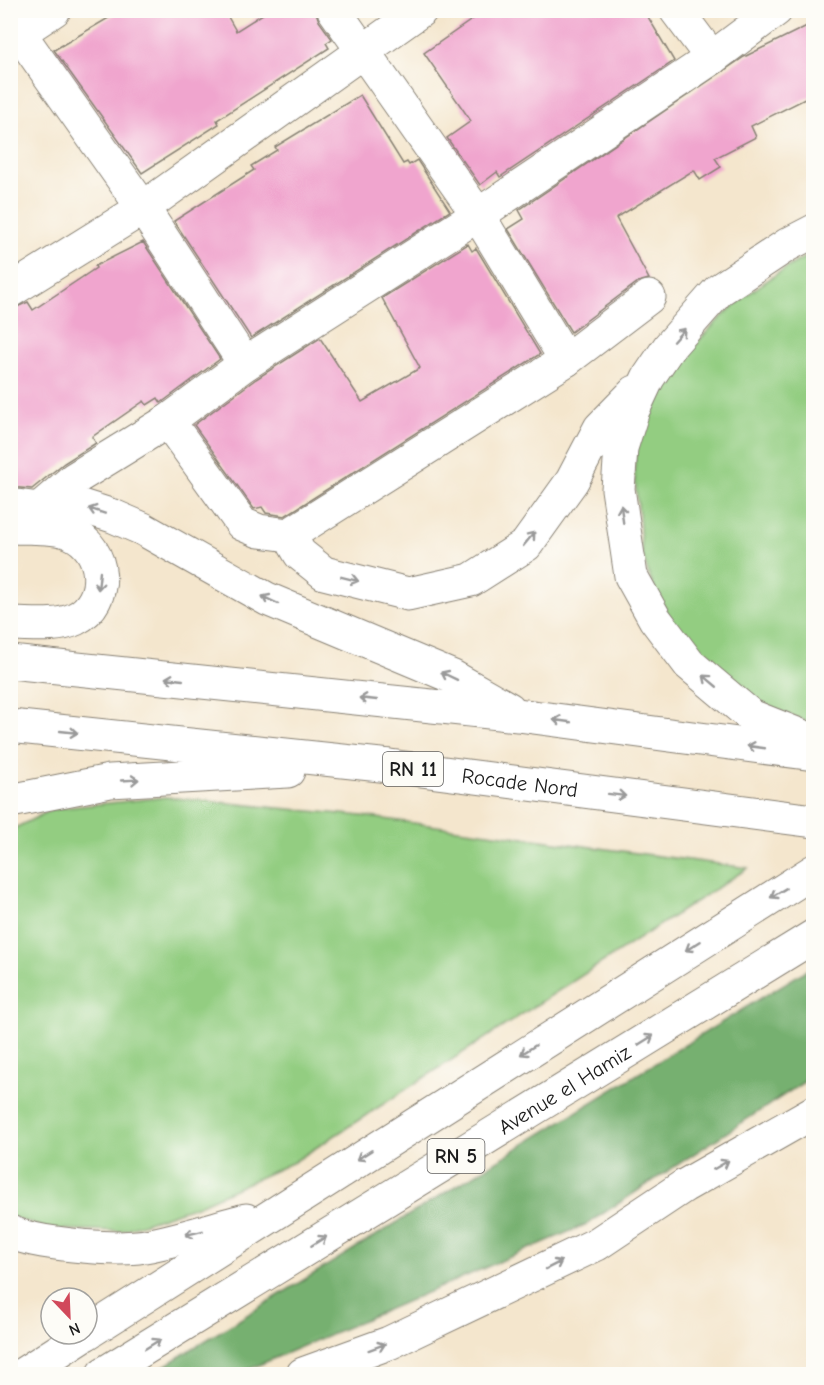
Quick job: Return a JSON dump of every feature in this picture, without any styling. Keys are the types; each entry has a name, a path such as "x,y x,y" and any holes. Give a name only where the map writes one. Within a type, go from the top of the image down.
{"main road":[{"path":"54,10 13,31 142,208 245,364"},
{"path":"334,10 478,215 566,360"},
{"path":"10,291 142,208 422,10"},
{"path":"676,10 712,58"},
{"path":"25,507 168,421 245,364 478,215 712,58 776,10"},
{"path":"289,536 300,554 324,573 408,594 471,580 526,545 572,481 600,428 648,378 669,347 719,290 787,245 813,231"},
{"path":"168,421 242,524 259,531 289,536 566,360 649,297"},
{"path":"648,378 621,448 618,489 631,576 655,619 689,664 752,716 813,741"},
{"path":"25,507 78,505 113,516 143,529 267,598 453,677 518,715"},
{"path":"10,527 69,532 91,548 100,573 95,599 87,610 76,618 50,624 10,624"},
{"path":"10,662 518,715 813,754"},
{"name":"Rocade Nord","path":"10,726 390,766 813,820"},
{"path":"10,801 110,781 390,766"},
{"name":"RN 5","path":"99,1325 813,871"},
{"name":"Avenue el Hamiz","path":"103,1374 811,938"},
{"path":"303,1374 389,1343 597,1244 684,1186 813,1112"},
{"path":"10,1232 23,1238 63,1244 138,1247 272,1214"},
{"name":"RN 5","path":"22,1374 66,1346"}],"green space":[{"path":"813,253 813,724 783,713 730,682 706,662 668,614 643,556 634,466 638,444 661,394 695,345 716,323 761,284"},
{"path":"166,797 362,816 748,868 294,1162 199,1205 121,1231 47,1229 11,1217 11,830 53,809"},
{"path":"813,966 813,1076 587,1224 238,1374 151,1374"}],"building":[{"path":"122,10 224,10 236,31 269,10 315,10 319,21 332,39 326,43 329,48 217,120 219,124 142,173 54,50"},
{"path":"486,10 644,10 674,61 500,177 497,172 480,185 447,138 471,121 424,53"},
{"path":"813,23 813,95 751,126 756,137 715,158 721,167 700,180 694,170 616,218 649,279 638,282 571,332 508,229 524,219 519,210 744,57"},
{"path":"360,95 403,164 407,162 409,165 417,160 450,211 251,338 174,221 254,170 251,166 277,150 275,147"},
{"path":"143,242 220,359 161,403 158,398 147,405 144,401 92,437 96,443 64,463 32,489 10,487 10,310 28,302 33,310 96,268 95,266"},
{"path":"468,244 472,251 476,248 540,354 285,516 266,513 262,507 254,509 194,425 256,379 320,338 362,402 420,368 382,298"}]}
